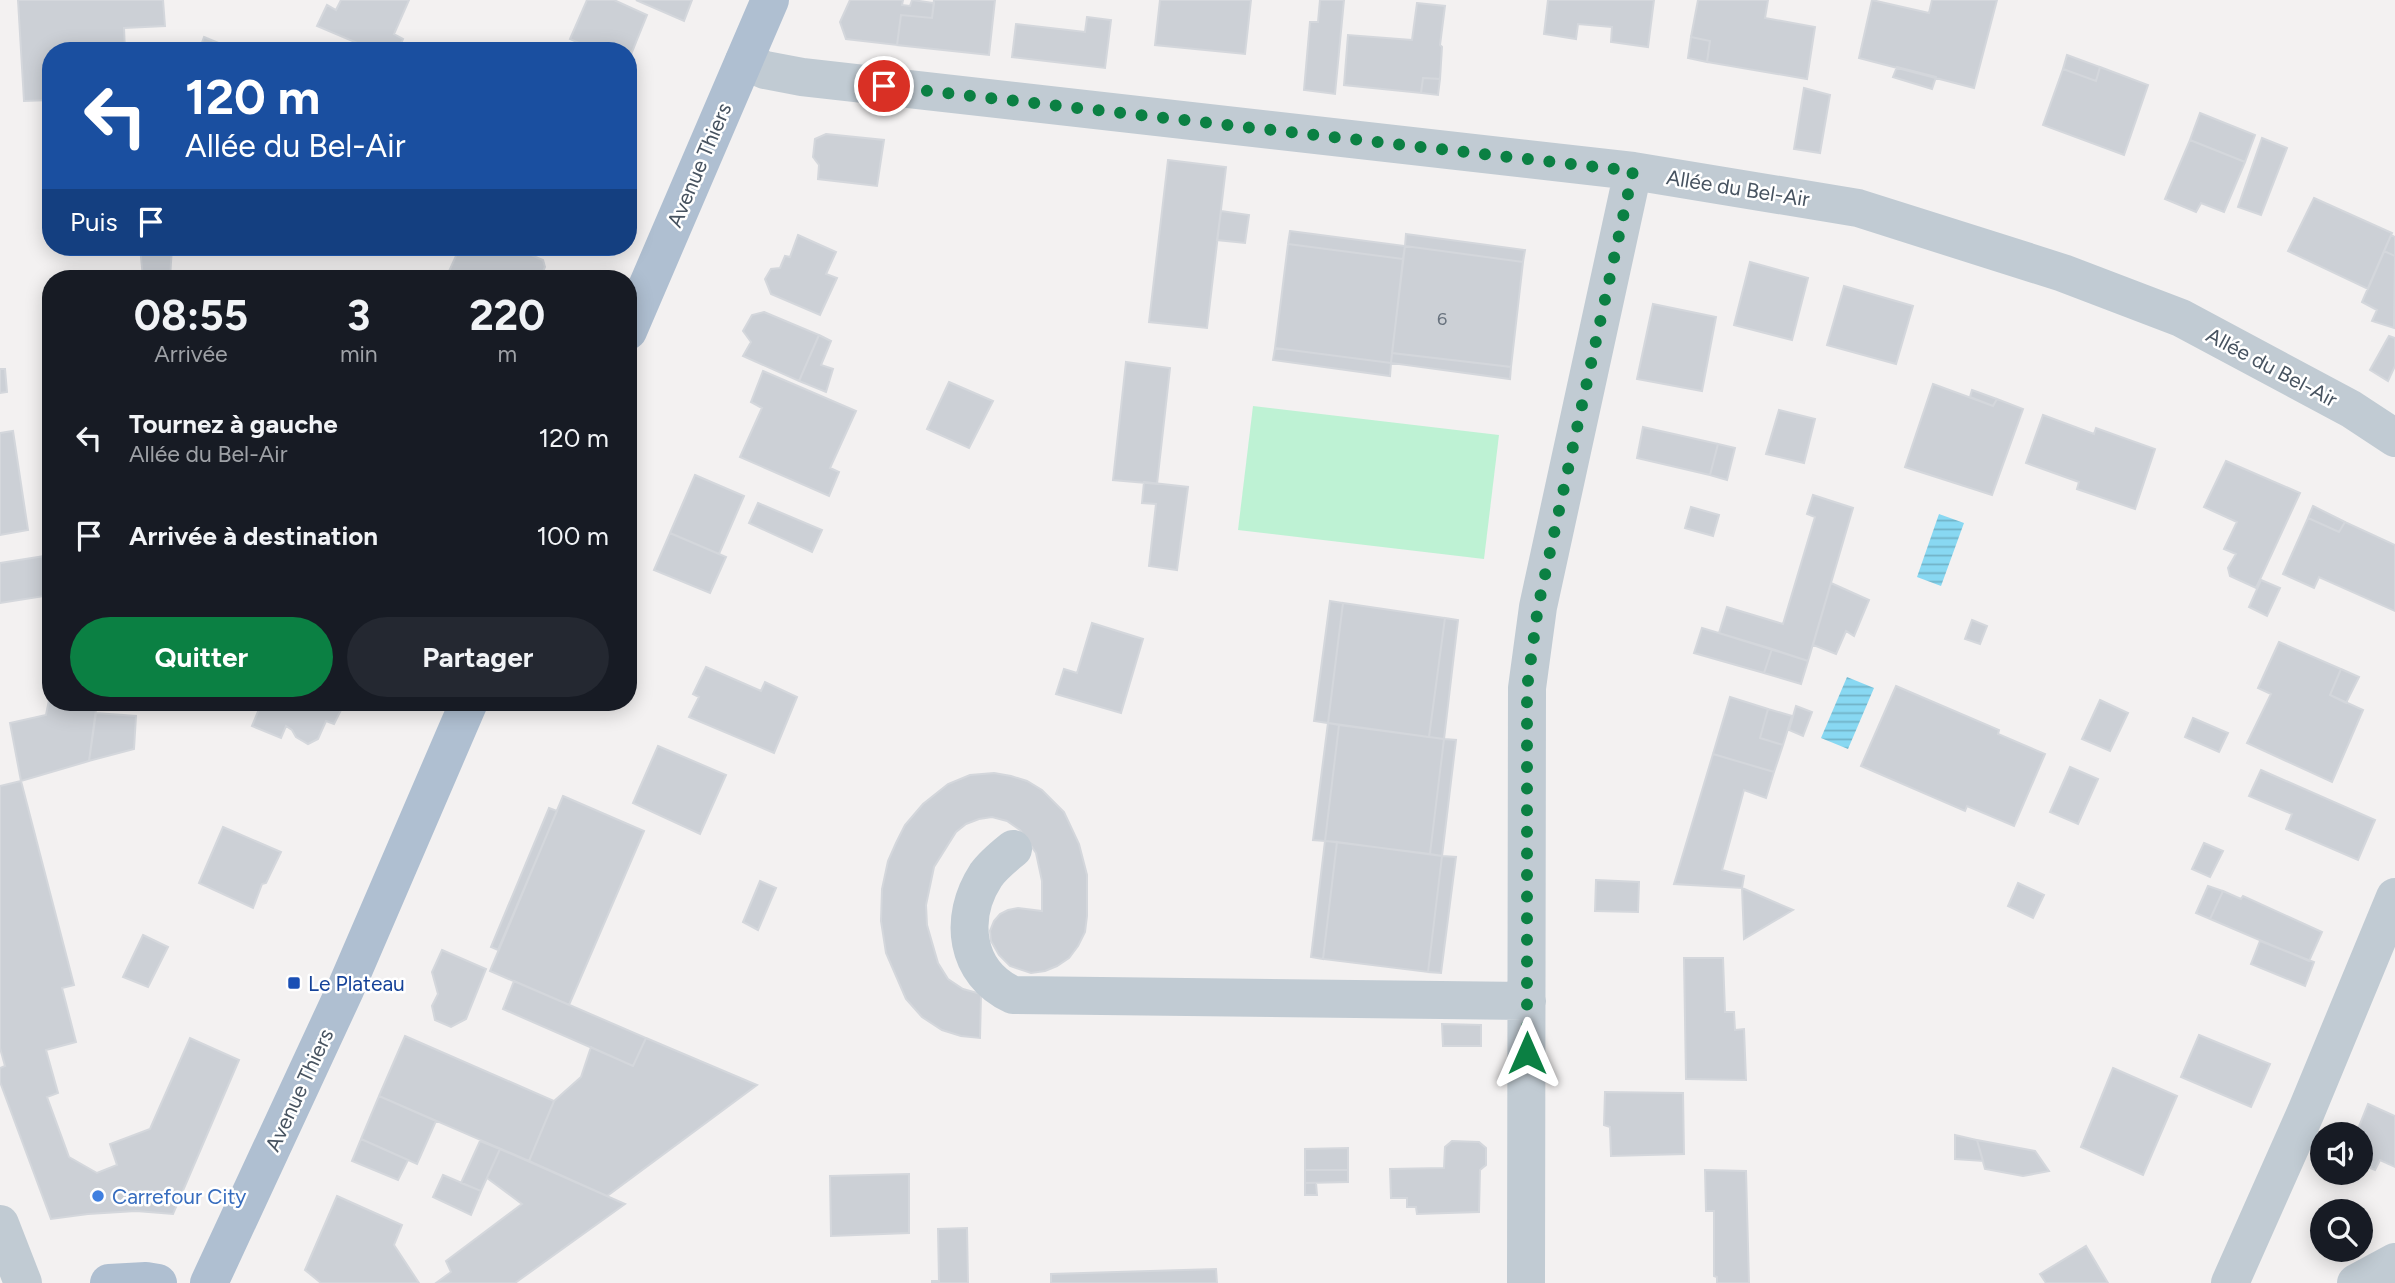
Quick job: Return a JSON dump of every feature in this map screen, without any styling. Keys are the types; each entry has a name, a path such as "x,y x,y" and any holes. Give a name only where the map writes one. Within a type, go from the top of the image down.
{"main road":[{"name":"Avenue Thiers","path":"637,310 770,0"},
{"name":"Avenue Thiers","path":"209,1283 345,990 465,711"},
{"path":"109,1283 146,1280 158,1283"}],"street":[{"name":"Allée du Bel-Air","path":"744,61 765,70 802,77 1633,171 1858,208 2063,273 2181,318 2351,409 2395,438"},
{"path":"1526,1283 1527,688 1538,607 1633,171"},
{"path":"1013,849 993,867 978,889 972,906 970,940 981,970 1000,989 1013,995 1527,1001"},
{"path":"2230,1283 2306,1112 2395,897"},
{"path":"0,1224 23,1283"},
{"path":"2356,1283 2395,1262"}],"green space":[{"path":"1253,406 1499,435 1484,559 1238,530"}],"water":[{"path":"1939,514 1964,523 1941,586 1917,577"},
{"path":"1847,677 1874,688 1848,749 1821,738"}],"building":[{"path":"18,0 163,0 165,26 124,28 125,42 42,42 42,100 24,101"},
{"path":"341,0 409,0 394,34 403,39 402,42 355,42 317,26 327,5 336,10"},
{"path":"587,0 614,0 647,15 636,42 577,42 570,39"},
{"path":"636,0 692,0 684,21"},
{"path":"850,0 903,0 902,5 910,6 912,0 934,3 932,18 901,15 897,45 846,39 840,22"},
{"path":"934,0 995,0 989,55 897,45 901,15 932,18"},
{"path":"1160,0 1251,0 1245,54 1155,45"},
{"path":"1320,0 1344,0 1335,94 1304,90 1310,22 1318,22"},
{"path":"1548,0 1654,0 1648,47 1611,42 1612,27 1578,24 1576,39 1544,34"},
{"path":"1698,0 1768,0 1765,18 1815,27 1807,79 1707,62 1710,41 1691,37"},
{"path":"1872,0 1929,13 1932,0 1997,0 1974,88 1859,58"},
{"path":"1417,3 1445,6 1440,45 1440,79 1423,78 1421,93 1344,85 1348,35 1412,40"},
{"path":"1087,17 1111,20 1105,68 1012,57 1016,24 1085,32"},
{"path":"204,37 216,42 202,42"},
{"path":"1691,37 1710,41 1707,62 1688,58"},
{"path":"2067,55 2100,67 2096,81 2063,69"},
{"path":"1897,67 1936,77 1932,89 1893,77"},
{"path":"2100,67 2148,85 2124,155 2043,125 2063,69 2096,81"},
{"path":"1423,78 1440,79 1438,95 1421,93"},
{"path":"1804,88 1830,95 1820,153 1794,149"},
{"path":"2200,113 2255,135 2245,162 2190,140"},
{"path":"826,134 884,140 877,186 818,179 819,165 813,157 815,139"},
{"path":"2262,138 2287,148 2261,215 2238,207"},
{"path":"2190,140 2245,162 2224,212 2201,203 2196,212 2165,199"},
{"path":"1168,160 1226,167 1207,328 1149,322"},
{"path":"2314,198 2392,233 2368,289 2288,251"},
{"path":"1221,211 1249,215 1245,243 1217,240"},
{"path":"1290,231 1405,246 1403,259 1288,244"},
{"path":"1406,234 1525,250 1523,262 1405,246"},
{"path":"798,235 836,252 826,274 837,278 820,315 771,294 765,279 771,269 780,268 785,256 790,257"},
{"path":"2391,235 2395,237 2395,256 2384,251"},
{"path":"1288,244 1403,259 1391,363 1275,348"},
{"path":"1405,246 1523,262 1511,367 1392,353"},
{"path":"2384,251 2395,256 2394,328 2372,321 2377,310 2362,302"},
{"path":"141,256 171,256 171,270 142,270"},
{"path":"456,256 533,256 543,260 545,267 544,270 450,270"},
{"path":"1750,262 1808,278 1792,340 1734,325"},
{"path":"1844,286 1913,306 1896,364 1827,345"},
{"path":"1653,304 1716,317 1702,391 1637,379"},
{"path":"764,312 819,335 799,381 743,356 751,342 743,331 752,315"},
{"path":"819,335 831,341 821,365 833,369 826,392 799,381"},
{"path":"2389,336 2395,338 2395,366 2388,381 2370,370"},
{"path":"1275,348 1391,363 1390,376 1273,360"},
{"path":"1392,353 1511,367 1510,379 1391,363"},
{"path":"1126,362 1170,368 1157,484 1113,480"},
{"path":"0,369 5,369 7,392 0,393"},
{"path":"763,371 856,411 830,468 839,472 829,496 740,457 762,408 751,402"},
{"path":"949,382 993,401 969,448 927,429"},
{"path":"1933,384 1993,406 1997,399 2023,409 1992,495 1905,467"},
{"path":"1972,390 1997,399 1993,406 1970,397"},
{"path":"1779,410 1815,419 1804,463 1766,454"},
{"path":"2043,415 2094,434 2096,428 2155,449 2135,509 2077,489 2079,482 2026,463"},
{"path":"1643,427 1718,444 1710,475 1637,458"},
{"path":"13,431 28,530 0,535 0,433"},
{"path":"1718,444 1735,448 1727,480 1710,475"},
{"path":"2226,461 2300,493 2256,588 2230,576 2228,568 2236,554 2224,549 2237,522 2204,507"},
{"path":"695,475 744,496 719,554 670,533"},
{"path":"1144,482 1188,487 1177,570 1149,566 1156,504 1142,503"},
{"path":"1813,495 1853,508 1808,661 1719,633 1727,607 1783,624 1815,517 1807,514"},
{"path":"758,503 822,530 812,552 749,523"},
{"path":"2313,506 2345,522 2339,532 2308,518"},
{"path":"1691,507 1719,515 1713,536 1685,528"},
{"path":"2308,518 2339,532 2345,522 2395,545 2395,611 2319,577 2314,588 2283,574"},
{"path":"670,533 726,557 710,593 654,570"},
{"path":"42,556 42,596 0,603 0,563"},
{"path":"2261,580 2280,588 2267,616 2249,607"},
{"path":"1831,583 1869,600 1854,636 1846,631 1836,654 1813,645"},
{"path":"1330,601 1343,603 1328,723 1314,721"},
{"path":"1343,603 1445,618 1429,737 1328,723"},
{"path":"1445,618 1458,620 1444,739 1429,737"},
{"path":"1972,620 1987,626 1980,644 1965,639"},
{"path":"1092,623 1143,639 1121,713 1056,694 1064,669 1077,673"},
{"path":"1702,628 1772,649 1764,673 1694,653"},
{"path":"2279,642 2341,669 2330,695 2363,710 2332,782 2247,743 2271,694 2258,688"},
{"path":"1772,649 1808,661 1801,684 1764,673"},
{"path":"706,667 761,691 765,682 797,697 774,753 689,717 699,697 693,694"},
{"path":"2341,669 2359,677 2346,703 2330,695"},
{"path":"1896,686 1999,730 1998,734 2045,754 2014,826 1967,806 1965,811 1861,766"},
{"path":"1730,697 1768,709 1760,738 1783,745 1774,772 1713,754"},
{"path":"2100,700 2128,713 2110,751 2082,739"},
{"path":"1796,706 1812,712 1803,736 1789,730"},
{"path":"1768,709 1792,716 1783,745 1760,738"},
{"path":"47,711 96,711 89,761 21,781 10,723 46,715"},
{"path":"258,711 340,711 334,724 326,721 318,739 308,744 296,737 286,726 281,738 252,726"},
{"path":"96,713 136,716 134,749 89,761"},
{"path":"2193,718 2228,733 2219,752 2185,737"},
{"path":"1328,723 1339,725 1325,841 1313,840"},
{"path":"1339,725 1444,739 1430,854 1325,841"},
{"path":"1444,739 1456,740 1442,856 1430,854"},
{"path":"658,746 726,775 700,834 633,803"},
{"path":"1713,754 1774,772 1766,798 1744,790 1722,870 1744,876 1742,888 1674,884"},
{"path":"2070,767 2098,779 2078,824 2050,812"},
{"path":"2261,770 2375,820 2358,860 2286,829 2292,814 2249,796"},
{"path":"994,773 1027,781 1042,790 1064,812 1079,844 1087,875 1087,916 1085,932 1078,946 1069,958 1057,966 1031,973 1010,966 999,955 991,941 990,931 1000,914 1008,910 1018,908 1042,911 1042,881 1036,853 1020,830 1007,821 992,817 966,824 956,832 934,867 926,905 927,925 938,963 948,979 963,989 981,994 980,1038 942,1030 922,1017 906,999 886,953 881,921 882,889 888,861 896,843 905,825 923,804 948,784 970,775"},
{"path":"21,781 74,985 62,988 76,1042 46,1050 58,1093 47,1097 69,1157 97,1173 117,1165 110,1144 150,1129 190,1038 239,1060 173,1214 136,1211 51,1219 0,1082 0,1068 5,1066 0,1048 0,786"},
{"path":"563,796 644,831 569,1005 490,971"},
{"path":"549,808 557,811 498,950 491,947"},
{"path":"223,827 281,852 266,883 262,884 253,908 199,883"},
{"path":"1325,841 1337,842 1323,959 1311,957"},
{"path":"1337,842 1442,856 1428,972 1323,959"},
{"path":"2204,843 2223,851 2210,877 2192,869"},
{"path":"1442,856 1456,857 1441,973 1428,972"},
{"path":"1596,880 1639,882 1638,912 1595,911"},
{"path":"760,881 776,888 758,930 743,922"},
{"path":"2018,883 2044,895 2033,918 2008,906"},
{"path":"2208,886 2223,891 2210,919 2196,913"},
{"path":"1742,888 1793,910 1744,939"},
{"path":"2223,891 2241,899 2243,896 2322,932 2309,961 2210,919"},
{"path":"143,935 168,947 148,987 123,977"},
{"path":"2260,941 2314,962 2305,986 2251,964"},
{"path":"442,950 486,969 466,1019 451,1027 435,1020 432,1006 438,994 432,972"},
{"path":"1684,958 1723,958 1725,1012 1734,1012 1735,1030 1744,1029 1746,1080 1686,1079"},
{"path":"514,981 646,1038 633,1066 503,1009"},
{"path":"1442,1024 1481,1025 1481,1046 1443,1046"},
{"path":"2199,1035 2270,1064 2251,1107 2181,1077"},
{"path":"405,1036 554,1101 529,1161 379,1096"},
{"path":"646,1038 757,1085 607,1196 529,1161 554,1101 581,1077 591,1047 633,1066"},
{"path":"2113,1068 2177,1096 2143,1175 2081,1147"},
{"path":"1605,1092 1683,1093 1684,1154 1611,1156 1610,1127 1604,1125"},
{"path":"379,1096 436,1121 417,1164 361,1139"},
{"path":"2368,1104 2395,1116 2395,1167 2380,1160 2375,1170 2373,1169 2373,1122 2361,1122"},
{"path":"1955,1135 1977,1140 1983,1161 1955,1159"},
{"path":"361,1139 408,1160 398,1180 352,1161"},
{"path":"1977,1140 2035,1151 2049,1171 2023,1176 1985,1169"},
{"path":"480,1141 500,1149 481,1191 461,1183"},
{"path":"1452,1141 1479,1142 1486,1148 1486,1165 1480,1170 1479,1212 1417,1214 1416,1207 1407,1207 1407,1198 1391,1198 1390,1169 1444,1168 1445,1147"},
{"path":"1348,1148 1348,1170 1305,1170 1305,1149"},
{"path":"500,1149 625,1204 515,1283 436,1283 451,1272 446,1261 522,1204 487,1178"},
{"path":"1305,1170 1348,1170 1348,1182 1305,1183"},
{"path":"1705,1170 1746,1171 1749,1283 1717,1283 1717,1277 1714,1276 1714,1211 1706,1211"},
{"path":"909,1174 909,1233 831,1236 830,1176"},
{"path":"443,1175 481,1191 471,1215 433,1197"},
{"path":"1305,1183 1316,1183 1317,1195 1305,1195"},
{"path":"337,1196 402,1225 394,1245 419,1283 321,1283 305,1270"},
{"path":"967,1228 968,1283 932,1283 939,1281 938,1229"},
{"path":"2086,1246 2108,1283 2046,1283 2040,1274"},
{"path":"1216,1269 1217,1283 1051,1283 1051,1274"}],"place":[{"name":"Le Plateau","path":"294,983"},
{"name":"Carrefour City","path":"98,1196"}],"route":[{"path":"884,86 1633,171 1532,645 1527,688 1527,1053"}]}
